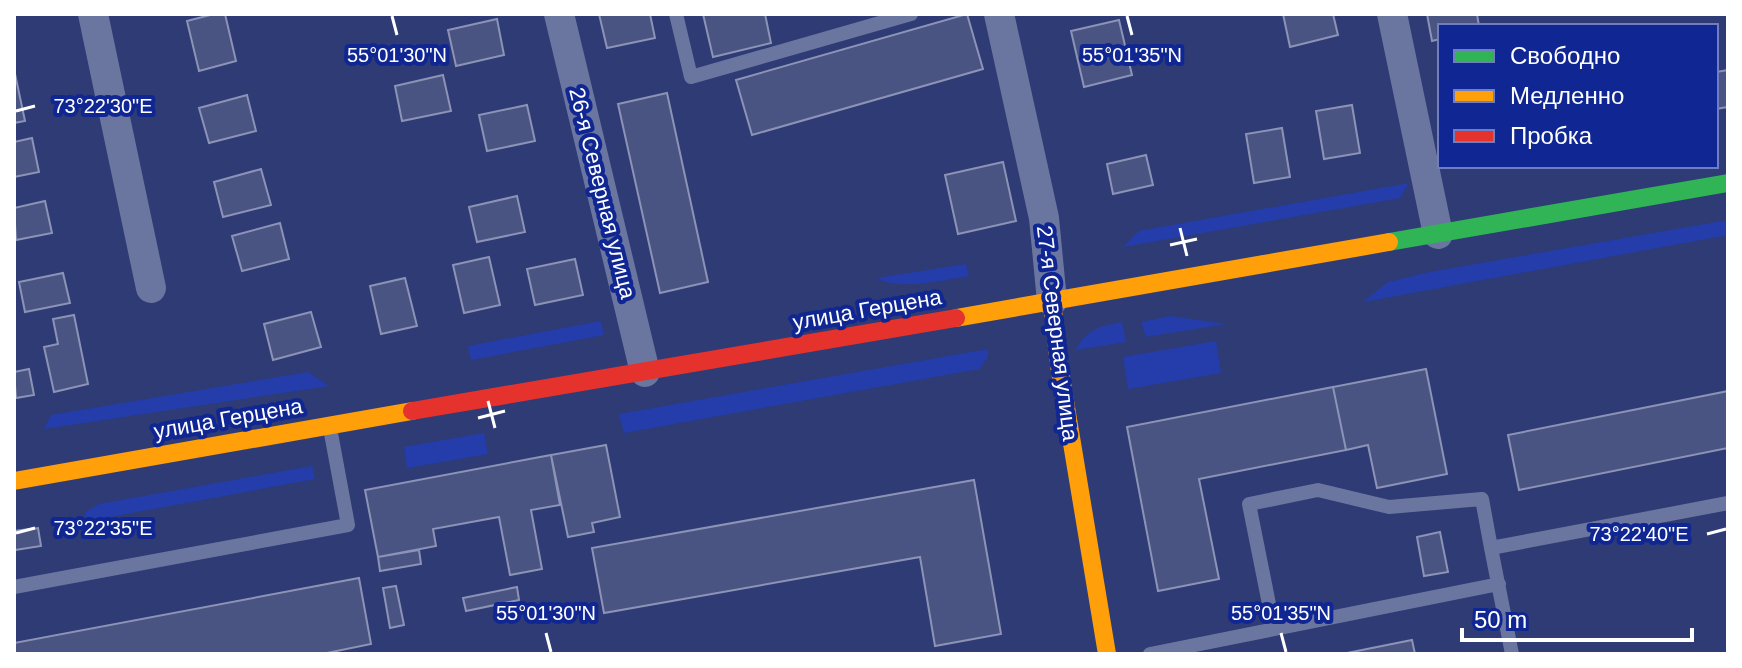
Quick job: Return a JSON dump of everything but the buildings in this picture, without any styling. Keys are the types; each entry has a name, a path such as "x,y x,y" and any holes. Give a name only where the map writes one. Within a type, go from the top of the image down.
{"main road":[{"name":"улица Герцена","path":"14,481 1728,183"},
{"name":"27-я Северная улица","path":"1052,301 1059,365 1107,654"}],"street":[{"path":"93,14 151,288"},
{"name":"26-я Северная улица","path":"559,14 645,372"},
{"name":"27-я Северная улица","path":"999,14 1044,218 1052,301"},
{"path":"1392,14 1438,234"}],"lane":[{"path":"676,14 691,77 911,14"},
{"path":"14,587 348,525 329,424"},
{"path":"1274,629 1249,504 1318,490 1389,507 1482,499 1512,654"},
{"path":"1491,548 1728,503"},
{"path":"1150,654 1499,584"}],"shaded area":[{"path":"1409,183 1400,198 1123,247 1139,231"},
{"path":"1728,220 1728,235 1363,302 1388,282 1429,272"},
{"path":"966,264 969,276 947,280 896,284 877,278"},
{"path":"1170,316 1226,324 1146,337 1141,322"},
{"path":"601,321 604,335 471,360 468,346"},
{"path":"1122,322 1126,342 1075,350 1094,330"},
{"path":"1216,341 1221,373 1128,389 1123,357"},
{"path":"988,349 988,357 979,369 624,433 619,414"},
{"path":"308,372 329,386 44,429 51,415"},
{"path":"484,433 488,454 407,468 404,447"},
{"path":"312,466 315,479 83,522 86,512 99,504"}],"traffic: fast":[{"path":"1389,242 1728,183"}],"traffic: slow":[{"path":"956,318 1389,242"},
{"path":"1052,301 1059,365 1107,654"},
{"path":"14,481 412,411"}],"traffic: jam":[{"path":"412,411 956,318"}]}
